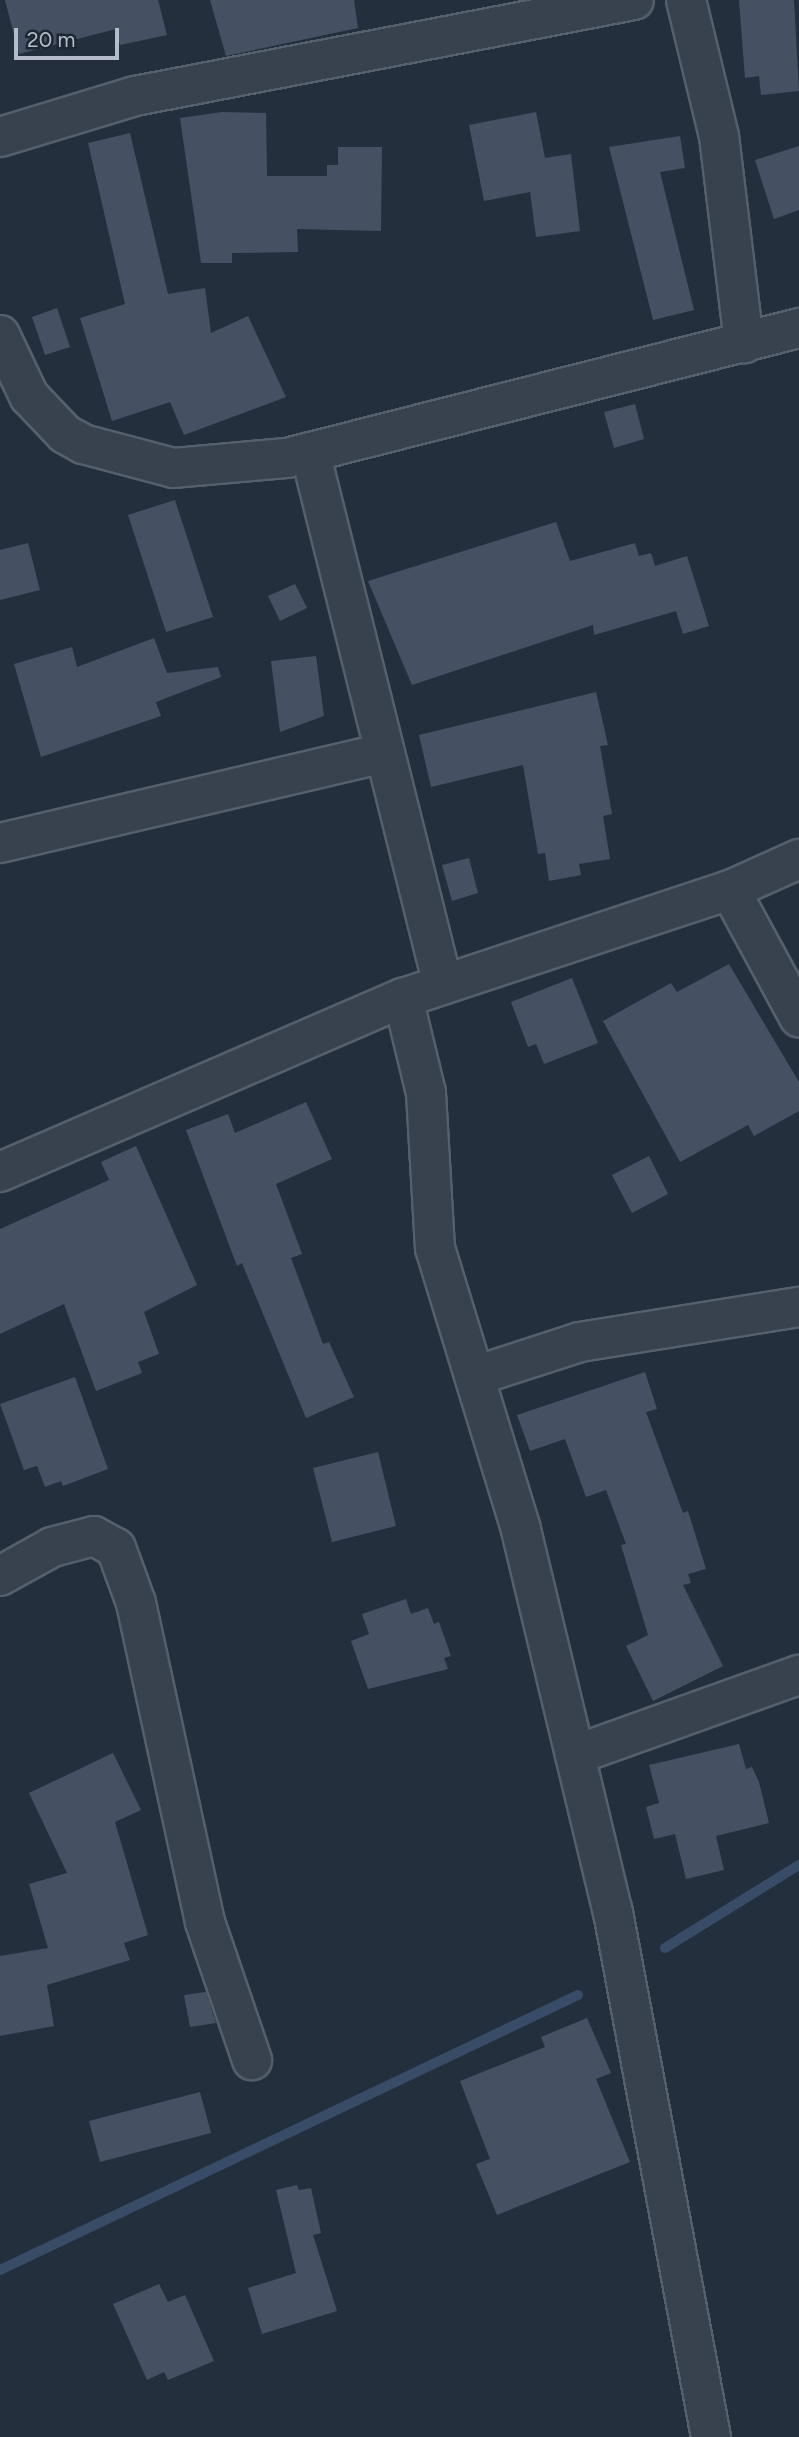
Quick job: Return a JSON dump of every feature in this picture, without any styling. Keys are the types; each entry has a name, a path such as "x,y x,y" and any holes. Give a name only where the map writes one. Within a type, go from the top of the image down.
{"street":[{"path":"686,0 719,136 744,343"},
{"path":"0,138 135,96 629,1"},
{"path":"0,335 29,396 49,420 83,444 174,468 310,452 799,328"},
{"path":"310,452 443,985"},
{"path":"0,843 385,753"},
{"path":"0,1172 403,998 730,890 799,859"},
{"path":"730,890 799,1017"},
{"path":"403,998 426,1093 435,1248 521,1530 613,1912 711,2437"},
{"path":"475,1376 580,1342 799,1307"},
{"path":"0,1576 52,1547 94,1536 116,1548 136,1603 205,1922 252,2060"},
{"path":"575,1755 799,1675"}],"building":[{"path":"5,0 158,0 167,35 120,45 116,29 19,54"},
{"path":"210,0 354,0 358,28 226,56"},
{"path":"739,0 794,0 799,91 761,95 759,76 745,78"},
{"path":"222,112 266,113 267,176 327,176 327,165 338,165 338,147 382,147 381,231 297,229 298,252 232,253 232,263 201,263 180,118"},
{"path":"536,112 545,158 571,154 580,231 536,237 530,192 484,201 469,125"},
{"path":"130,133 168,294 205,288 211,333 248,316 286,397 184,435 170,402 112,421 80,318 125,304 88,143"},
{"path":"680,136 685,168 660,172 694,310 653,320 609,147"},
{"path":"799,146 799,210 774,219 755,160"},
{"path":"57,308 70,347 45,355 32,317"},
{"path":"635,404 644,439 614,448 604,412"},
{"path":"175,500 213,617 166,632 128,515"},
{"path":"556,522 570,561 635,543 639,556 651,553 655,566 687,556 709,626 683,634 676,611 594,635 593,625 412,685 368,581"},
{"path":"28,543 40,590 0,600 0,550"},
{"path":"295,584 307,608 280,621 268,596"},
{"path":"154,638 167,673 218,667 221,677 156,702 161,716 41,757 14,664 72,647 77,667"},
{"path":"316,656 324,716 280,732 271,661"},
{"path":"596,692 608,745 600,746 612,814 603,816 610,859 579,864 581,875 549,881 545,853 538,854 523,765 431,787 419,735"},
{"path":"469,858 478,893 452,901 442,865"},
{"path":"729,964 799,1082 799,1111 754,1136 748,1125 680,1162 603,1021 671,983 677,992"},
{"path":"572,978 598,1043 544,1064 536,1044 528,1047 511,1002"},
{"path":"306,1102 332,1159 276,1184 302,1254 291,1258 323,1344 329,1342 354,1397 306,1418 242,1263 237,1266 186,1130 228,1114 235,1133"},
{"path":"136,1146 197,1285 144,1312 159,1354 138,1362 142,1373 96,1391 64,1304 0,1334 0,1229 109,1180 101,1162"},
{"path":"649,1156 668,1194 632,1213 612,1175"},
{"path":"645,1372 657,1409 646,1412 683,1513 688,1511 706,1569 688,1574 691,1583 683,1585 723,1666 653,1701 626,1646 648,1635 621,1545 626,1544 606,1490 586,1497 565,1439 530,1451 517,1415"},
{"path":"75,1377 108,1469 63,1486 61,1481 45,1487 37,1466 24,1470 0,1404"},
{"path":"378,1452 396,1526 332,1542 313,1468"},
{"path":"406,1599 411,1614 428,1608 434,1624 439,1622 451,1656 444,1658 448,1669 368,1689 351,1641 369,1634 362,1614"},
{"path":"739,1744 746,1769 752,1767 759,1782 769,1823 716,1836 724,1870 686,1879 675,1834 654,1839 646,1807 659,1803 649,1765"},
{"path":"113,1753 141,1810 115,1822 148,1935 124,1943 130,1960 47,1985 54,2026 0,2036 0,1956 48,1948 29,1884 67,1873 29,1793"},
{"path":"206,1992 216,2023 190,2027 184,1995"},
{"path":"587,2018 611,2073 596,2079 630,2162 497,2215 476,2164 490,2159 460,2081 545,2047 541,2037"},
{"path":"200,2092 211,2133 100,2162 89,2121"},
{"path":"297,2185 299,2190 311,2188 321,2233 313,2235 337,2311 262,2334 248,2288 296,2273 276,2190"},
{"path":"159,2284 168,2302 185,2295 214,2361 168,2380 164,2372 147,2380 113,2304"}],"waterway":[{"path":"665,1948 799,1865"},
{"path":"0,2270 578,1995"}]}
